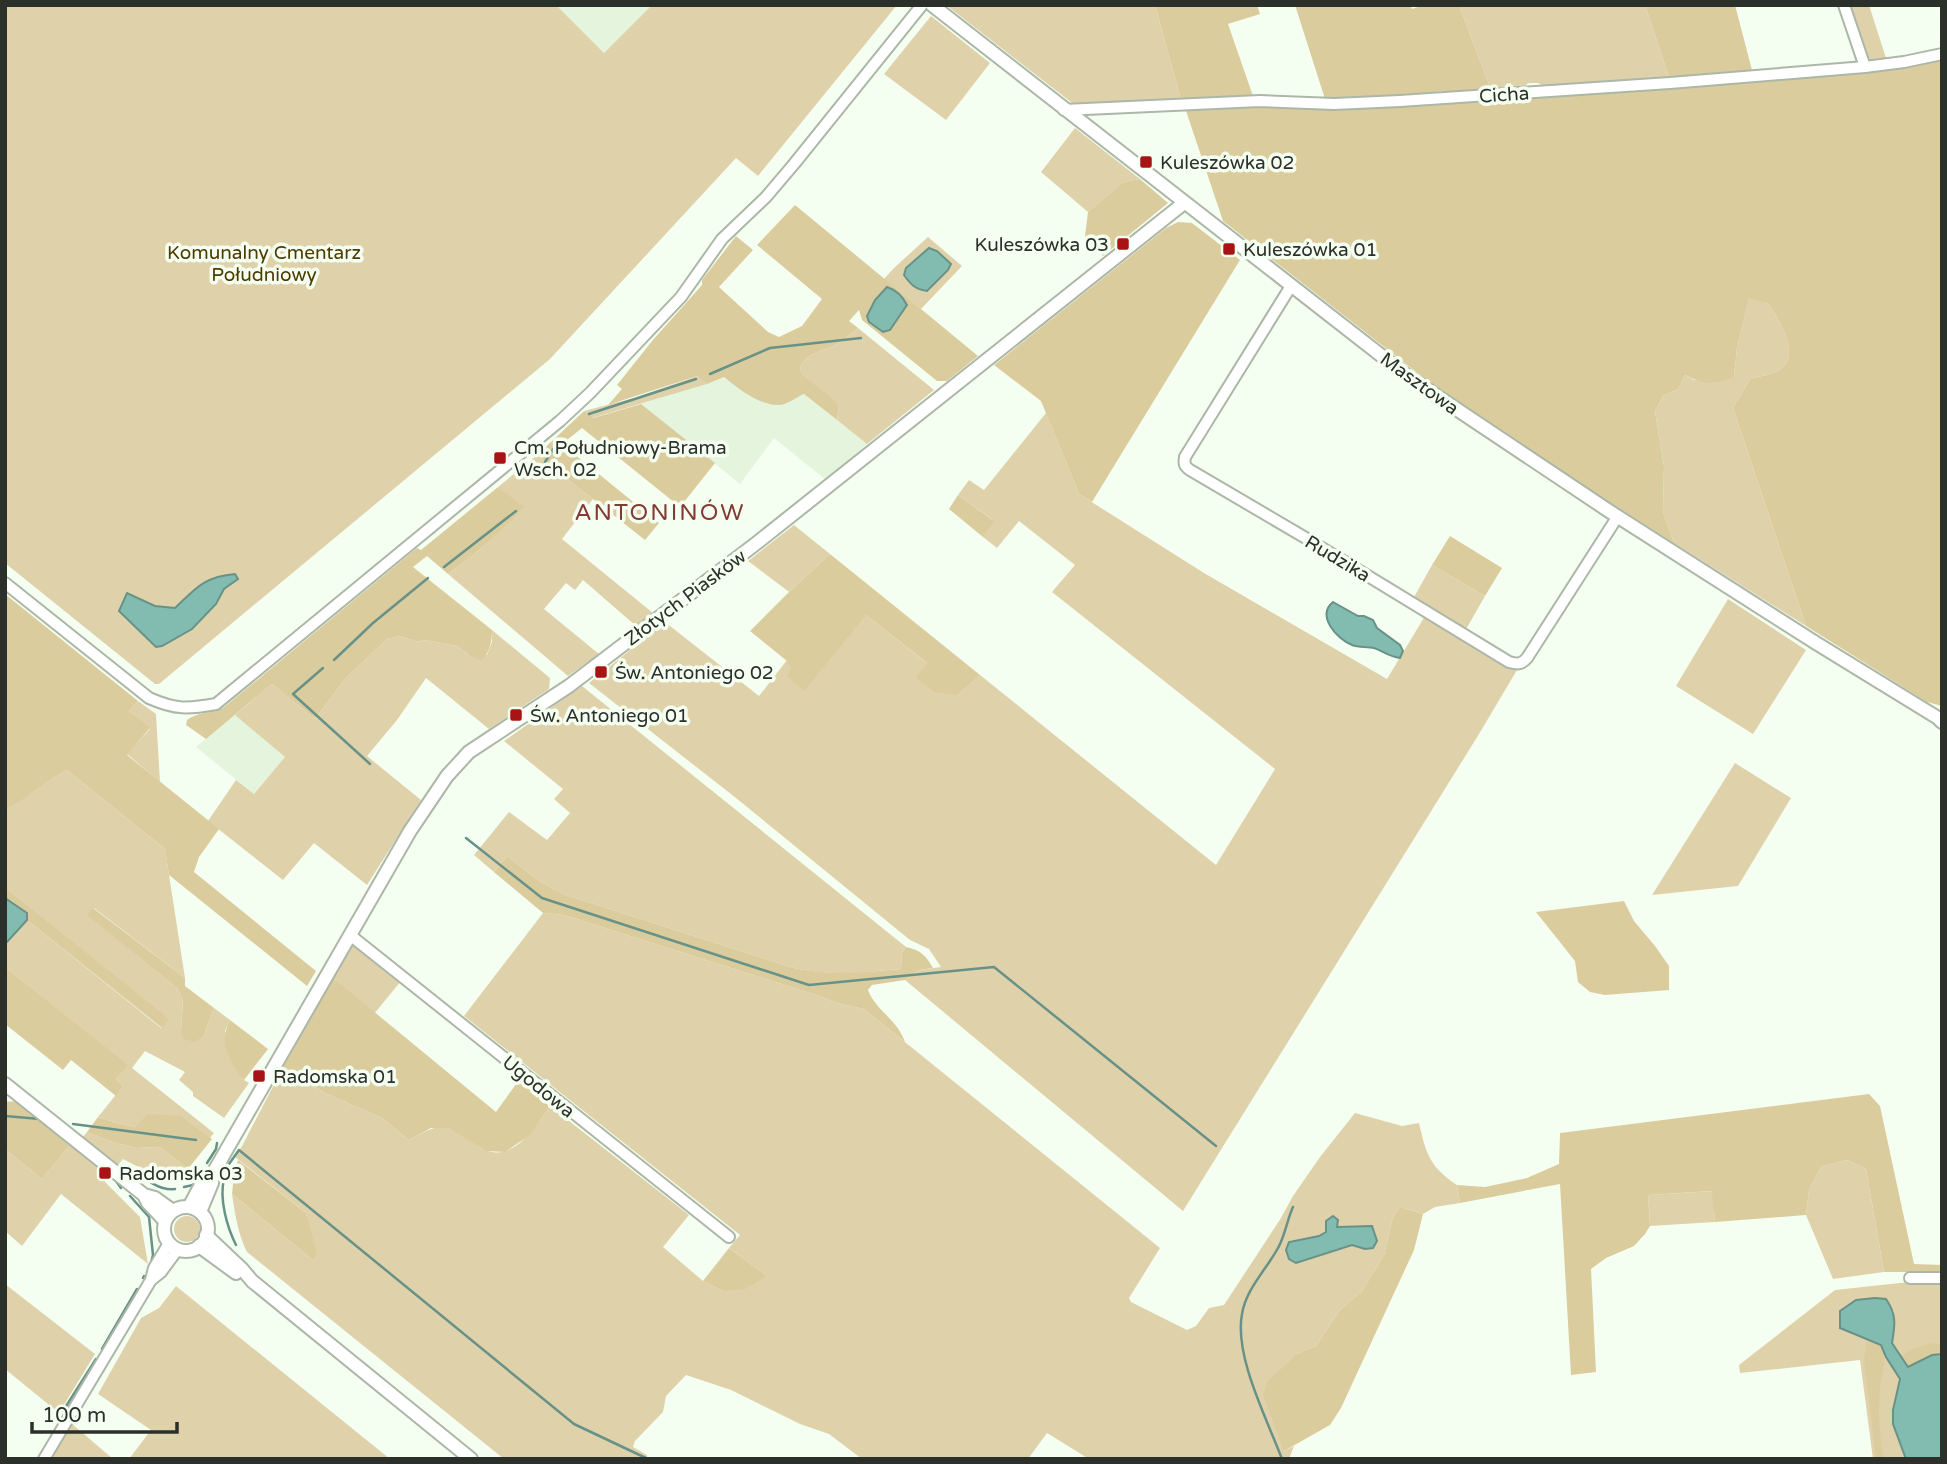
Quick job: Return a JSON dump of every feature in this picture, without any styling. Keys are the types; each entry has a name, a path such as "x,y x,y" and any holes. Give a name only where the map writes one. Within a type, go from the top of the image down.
{"street":[{"path":"5,583 149,698 164,705 186,709 216,704 550,429 590,393 681,297 722,239 766,197 922,5"},
{"name":"Masztowa","path":"932,5 1410,378 1618,516 1816,643 1941,719"},
{"path":"1844,5 1865,67"},
{"name":"Cicha","path":"1064,110 1260,101 1334,104 1400,101 1865,67 1942,54"},
{"name":"Złotych Piasków","path":"194,1210 204,1181 212,1175 410,831 447,776 469,752 569,686 758,542 1184,203"},
{"name":"Rudzika","path":"1291,286 1185,457 1184,463 1189,470 1516,664 1527,658 1618,516"},
{"name":"Ugodowa","path":"350,935 729,1237"},
{"path":"5,1084 144,1195 148,1203 169,1216 194,1210 206,1221 203,1241 189,1251 173,1246 164,1232 169,1216"},
{"path":"203,1241 242,1269 252,1281 471,1459"},
{"path":"44,1459 151,1280 161,1272 173,1246"},
{"path":"1910,1278 1942,1278"}],"shaded area":[{"path":"556,5 652,5 604,53"},
{"path":"1155,5 1257,5 1260,14 1228,24 1254,99 1181,100"},
{"path":"1295,5 1410,5 1412,9 1424,5 1459,5 1491,90 1325,99"},
{"path":"1645,5 1735,5 1753,74 1670,80"},
{"path":"1942,59 1942,706 1927,702 1806,626 1733,408 1750,379 1778,371 1789,356 1787,338 1769,304 1749,298 1737,348 1734,377 1709,383 1685,375 1678,389 1663,396 1655,411 1664,466 1663,512 1674,543 1457,404 1223,221 1185,108 1336,108"},
{"path":"1140,179 1168,203 1103,256 1085,236 1088,212 1123,182"},
{"path":"795,205 978,356 947,381 937,381 862,320 859,310 849,321 858,328 834,346 811,355 800,368 802,374 839,406 837,420 804,394 785,404 771,404 749,395 724,377 707,384 697,376 608,405 622,389 617,385 702,285 702,280 736,236 753,250 719,287 768,332 779,337 802,326 822,299 757,245"},
{"path":"1178,222 1192,223 1240,260 1092,502 1079,494 1041,401 994,365 1166,228"},
{"path":"724,377 759,400 780,405 804,394 867,444 826,480 774,438 740,484 641,404"},
{"path":"641,404 715,463 680,507 582,428 562,444 659,523 645,540 537,455 584,411 593,418"},
{"path":"498,487 524,507 516,517 448,574 427,556 413,567 492,630 490,646 482,661 457,646 425,640 418,642 400,636 387,639 346,678 315,719 272,684 206,739 186,725 191,717 223,708 417,548 421,550"},
{"path":"958,495 994,521 983,537 949,509"},
{"path":"1450,536 1502,568 1485,596 1432,565"},
{"path":"830,554 980,675 958,695 934,692 916,678 927,663 866,615 804,691 787,676 790,665 787,661 750,631"},
{"path":"5,594 138,701 129,711 150,728 127,755 219,829 199,857 194,872 316,971 307,986 169,875 165,849 67,770 5,810"},
{"path":"235,715 285,757 254,794 196,747"},
{"path":"507,856 539,881 563,894 794,968 835,973 901,969 902,953 906,947 922,954 933,968 919,970 905,980 872,985 868,990 876,1004 897,1027 905,1042 864,1009 841,1004 564,915 543,913 494,872"},
{"path":"5,887 169,1019 162,1028 27,920 27,913 5,898"},
{"path":"1624,901 1634,921 1669,966 1669,990 1605,995 1590,992 1578,982 1575,961 1536,912"},
{"path":"93,908 185,978 185,986 214,1008 204,1035 195,1042 184,1039 181,1033 183,999 177,988 87,915"},
{"path":"5,967 128,1065 116,1079 123,1086 116,1096 71,1060 63,1070 5,1024"},
{"path":"333,978 496,1112 519,1080 550,1106 530,1135 505,1152 486,1151 449,1128 431,1128 409,1140 382,1118 325,1093 282,1069"},
{"path":"230,1020 268,1049 244,1080 234,1066 225,1044"},
{"path":"1869,1094 1880,1106 1914,1264 1942,1265 1942,1272 1884,1272 1866,1169 1847,1160 1821,1167 1809,1190 1806,1215 1715,1222 1712,1191 1648,1195 1650,1226 1645,1234 1634,1246 1606,1258 1591,1269 1596,1372 1571,1375 1560,1184 1460,1203 1457,1185 1485,1187 1527,1178 1559,1164 1560,1133"},
{"path":"17,1101 70,1145 42,1179 5,1149 5,1102"},
{"path":"148,1114 182,1116 212,1139 188,1169 160,1147 136,1148 87,1132 98,1117 135,1127"},
{"path":"238,1160 306,1213 317,1254 313,1260 232,1194"},
{"path":"1400,1207 1423,1214 1414,1250 1341,1408 1330,1425 1284,1451 1263,1395 1268,1381 1297,1354 1316,1346 1339,1311 1362,1291 1384,1255 1393,1217"},
{"path":"729,1248 767,1276 745,1289 723,1291 703,1281"},
{"path":"1867,1339 1881,1345 1884,1357 1879,1414 1884,1459 1876,1459 1864,1360"},
{"path":"1932,1343 1942,1344 1942,1354 1932,1355 1908,1367 1901,1356"}],"green space":[{"name":"Komunalny Cmentarz Południowy","path":"5,5 556,5 604,53 652,5 897,5 758,176 736,158 550,359 159,684 155,684 5,563"},
{"path":"946,5 1155,5 1181,100 1076,106"},
{"path":"1459,5 1645,5 1670,80 1544,86 1528,83 1524,88 1491,90"},
{"path":"1847,5 1869,5 1886,58 1865,60"},
{"path":"931,16 990,63 946,120 884,74"},
{"path":"1075,128 1140,179 1123,182 1088,212 1041,172"},
{"path":"928,237 962,266 921,309 884,279"},
{"path":"1749,297 1769,304 1787,338 1789,356 1778,371 1750,379 1733,408 1806,626 1674,543 1663,512 1664,466 1655,411 1663,396 1678,389 1685,375 1694,380 1734,377 1737,348"},
{"path":"858,328 934,390 867,444 837,420 839,406 802,374 800,368 811,355 834,346"},
{"path":"697,376 707,384 592,418 584,411 634,398"},
{"path":"1046,413 1079,494 1204,573 1387,679 1425,616 1517,670 1183,1211 905,980 919,970 941,967 929,949 910,940 736,798 589,683 665,622 759,696 787,660 791,670 866,615 928,664 958,695 980,675 1216,865 1275,769 1052,592 1075,565 1019,521 997,548 983,537 993,520 958,495 969,480 984,490"},
{"path":"537,455 593,499 562,539 653,613 636,626 583,580 575,590 566,583 544,609 599,654 568,676 448,574 487,543 523,508 498,487"},
{"path":"794,525 830,554 789,592 748,561"},
{"path":"1432,565 1485,596 1465,631 1413,599"},
{"path":"1728,599 1806,650 1753,734 1676,686"},
{"path":"492,630 550,678 549,689 489,729 426,678 397,720 367,756 421,800 367,885 314,843 283,880 208,821 236,780 254,794 285,757 235,715 272,684 315,719 346,678 387,639 400,636 418,642 425,640 457,646 469,655 487,655 492,642"},
{"path":"582,686 906,947 902,953 901,969 835,973 794,968 563,894 539,881 507,856 494,872 474,855 509,812 547,840 570,813 554,799 563,789 504,741"},
{"path":"138,701 156,714 160,782 127,754 150,729 129,711"},
{"path":"1735,763 1791,798 1738,886 1652,895"},
{"path":"67,770 165,849 185,978 94,908 88,915 177,988 183,999 181,1033 204,1035 214,1008 230,1020 225,1031 244,1080 249,1083 224,1118 193,1096 193,1092 179,1080 185,1072 145,1051 132,1068 214,1133 210,1138 182,1116 135,1127 98,1117 123,1086 116,1079 127,1065 5,967 5,942 27,920 161,1028 168,1019 5,887 5,810"},
{"path":"543,913 564,915 841,1004 864,1009 1160,1248 1129,1298 1131,1302 1187,1330 1196,1326 1209,1308 1224,1305 1293,1196 1355,1113 1402,1126 1419,1123 1430,1159 1457,1185 1460,1203 1435,1207 1423,1214 1400,1207 1393,1217 1384,1255 1362,1291 1339,1311 1316,1346 1297,1354 1284,1451 1294,1446 1289,1459 1089,1459 1047,1433 1028,1459 862,1459 829,1434 800,1424 731,1390 686,1375 666,1396 663,1412 635,1441 633,1447 647,1455 647,1459 504,1459 247,1252 239,1231 232,1194 313,1260 306,1213 235,1157 282,1069 325,1093 382,1118 409,1140 429,1130 445,1127 459,1132 483,1149 494,1152 504,1151 523,1141 550,1106 689,1215 663,1247 703,1281 723,1291 767,1276 729,1248 740,1235 464,1016"},
{"path":"356,945 401,981 374,1014 333,978 349,947"},
{"path":"87,1132 136,1148 160,1147 188,1169 161,1179 123,1159 118,1165 83,1137"},
{"path":"70,1145 110,1175 105,1182 140,1217 148,1264 61,1194 22,1246 5,1231 5,1149 42,1179"},
{"path":"1847,1160 1866,1169 1884,1272 1833,1279 1806,1215 1809,1190 1821,1167"},
{"path":"1713,1191 1715,1222 1650,1226 1648,1195"},
{"path":"187,1216 196,1220 200,1229 196,1238 187,1242 178,1238 174,1229 178,1220"},
{"path":"1909,1282 1942,1282 1942,1459 1873,1459 1860,1360 1740,1373 1739,1365 1835,1290"},
{"path":"5,1284 95,1354 59,1413 5,1369"},
{"path":"176,1286 390,1459 129,1459 151,1430 98,1394 141,1318 159,1308"},
{"path":"72,1424 78,1429 113,1459 51,1459"}],"water":[{"path":"929,248 937,251 951,264 927,291 914,286 904,275 906,268"},
{"path":"887,287 899,294 907,305 890,330 883,332 869,322 867,316 875,300"},
{"path":"235,574 238,579 224,589 216,604 192,629 162,646 156,647 119,611 127,593 155,606 175,608 202,584"},
{"path":"1333,602 1358,616 1373,620 1377,628 1400,645 1403,651 1400,658 1374,648 1355,646 1340,638 1328,620 1328,608"},
{"path":"5,898 27,913 27,920 7,942 5,942"},
{"path":"1333,1216 1338,1220 1337,1227 1372,1226 1377,1241 1373,1248 1365,1249 1352,1245 1296,1263 1289,1259 1286,1250 1289,1242 1326,1232 1326,1221"},
{"path":"1886,1299 1890,1305 1894,1320 1892,1343 1908,1367 1932,1355 1942,1354 1942,1459 1906,1459 1893,1424 1893,1410 1900,1379 1881,1345 1840,1328 1840,1311 1856,1300"}],"waterway":[{"path":"710,374 770,348 861,338"},
{"path":"589,414 696,379"},
{"path":"545,462 554,448"},
{"path":"444,567 516,511"},
{"path":"334,660 373,623 428,578"},
{"path":"323,668 293,694 370,764"},
{"path":"466,838 542,898 809,985 994,967 1216,1146"},
{"path":"5,1116 40,1119"},
{"path":"73,1124 196,1140"},
{"path":"207,1163 217,1143"},
{"path":"229,1164 239,1150 574,1424 648,1459"},
{"path":"129,1167 157,1186 175,1189"},
{"path":"184,1187 193,1185 199,1176"},
{"path":"224,1179 225,1213 236,1245"},
{"path":"116,1181 121,1188"},
{"path":"130,1196 149,1217 153,1255 151,1263"},
{"path":"1282,1459 1253,1387 1241,1331 1244,1305 1280,1243 1293,1207"},
{"path":"102,1349 137,1289"},
{"path":"63,1411 96,1359"}],"place":[{"name":"Kuleszówka 02","path":"1146,162"},
{"name":"Kuleszówka 03","path":"1123,244"},
{"name":"Kuleszówka 01","path":"1229,249"},
{"name":"Cm. Południowy-Brama Wsch. 02","path":"500,458"},
{"name":"Św. Antoniego 02","path":"601,672"},
{"name":"Św. Antoniego 01","path":"516,715"},
{"name":"Radomska 01","path":"259,1076"},
{"name":"Radomska 03","path":"105,1173"}],"district":[{"name":"ANTONINÓW","path":"660,512"}]}
